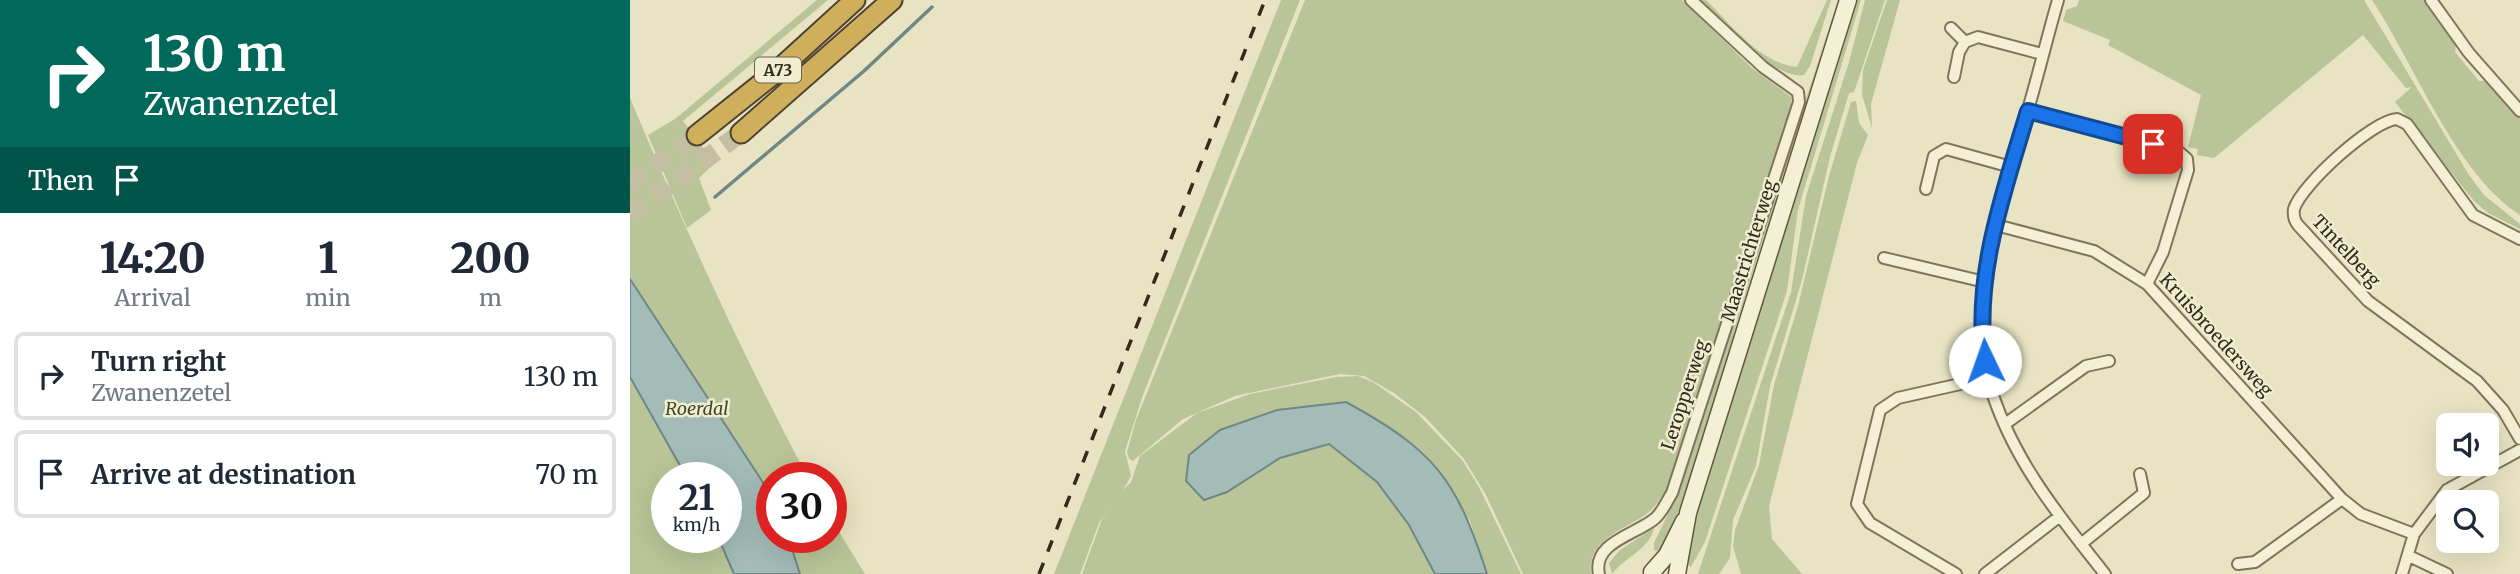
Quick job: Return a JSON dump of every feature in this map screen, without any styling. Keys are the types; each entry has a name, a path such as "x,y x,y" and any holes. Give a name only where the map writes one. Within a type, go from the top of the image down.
{"highway":[{"name":"A73","path":"697,135 776,72 855,0"},
{"name":"A73","path":"741,133 892,0"}],"main road":[{"name":"Maastrichterweg","path":"1677,574 1688,513 1848,0"},
{"name":"Maastrichterweg","path":"1653,573 1667,555 1688,513"}],"street":[{"name":"Leropperweg","path":"1600,574 1598,561 1602,553 1613,543 1655,519 1672,493 1799,102 1798,92 1792,85 1763,67 1691,0"},
{"path":"2058,0 1996,225 1985,282 1983,345 1987,378 2029,475 2105,574"},
{"path":"2431,0 2469,52 2520,111"},
{"path":"1951,28 1965,42"},
{"path":"1954,78 1959,52 1965,42 1978,37 2042,54"},
{"path":"2028,111 2178,151 2186,159 2188,170 2164,253 2147,284"},
{"name":"Tintelberg","path":"2520,239 2473,215 2407,124 2397,119 2381,123 2326,167 2297,204 2294,213 2298,225 2368,301 2477,381 2503,410 2520,439"},
{"path":"1926,189 1934,156 1947,149 2011,167"},
{"name":"Kruisbroedersweg","path":"1996,225 2094,251 2147,284 2342,499 2361,514 2414,534"},
{"path":"1884,258 1985,282"},
{"path":"2005,424 2086,366 2109,360"},
{"path":"1956,574 1870,523 1857,504 1880,410 1898,398 1987,378"},
{"path":"2402,574 2414,534 2447,490 2520,450"},
{"path":"2081,544 2144,493 2140,474"},
{"path":"2238,564 2255,562 2342,499"},
{"path":"1985,574 2060,516"},
{"path":"2409,556 2447,574"}],"green space":[{"path":"817,0 828,0 683,121 715,163 699,178 711,210 687,228 648,135 675,119"},
{"path":"1281,0 1300,0 1143,395 1125,451 1131,476 1123,490 1131,482 1140,456 1197,413 1250,394 1336,377 1358,376 1373,382 1416,412 1463,461 1479,487 1521,574 1487,574 1470,521 1423,452 1346,402 1189,455 1186,481 1204,499 1227,492 1280,458 1329,444 1377,482 1409,525 1435,574 1082,574 1102,519 1114,500 1099,523 1080,574 1054,574"},
{"path":"1305,0 1682,0 1752,68 1791,97 1791,108 1666,490 1649,512 1601,543 1591,562 1591,574 1523,574 1486,495 1464,459 1425,417 1394,393 1364,376 1340,374 1235,396 1183,419 1133,461 1129,459 1127,452 1136,420"},
{"path":"1699,0 1706,0 1758,51 1783,64 1797,67 1827,0 1831,0 1810,66 1804,75 1778,69 1764,59 1734,35"},
{"path":"1838,0 1736,326 1714,409 1664,553 1654,550 1654,543 1680,489"},
{"path":"1857,0 1861,0 1798,210 1787,291 1705,542 1691,567 1684,562 1752,323"},
{"path":"1865,0 1885,0 1854,92 1849,93 1830,157 1802,280 1770,386 1756,466 1733,520 1730,558 1719,574 1698,574 1791,292 1806,196 1849,62"},
{"path":"1887,0 1900,0 1871,104 1872,128 1862,95 1863,70"},
{"path":"2079,0 2364,0 2469,175 2484,195 2520,224 2520,229 2488,213 2474,201 2395,102 2412,87 2406,88 2363,35 2214,158 2197,155 2198,149 2188,147 2201,95 2108,45 2110,40 2063,21 2066,10 2077,6"},
{"path":"2372,0 2425,0 2456,43 2455,52 2479,81 2488,81 2520,116 2520,215 2475,173 2456,146"},
{"name":"Roerdal","path":"630,98 714,290 800,462 756,462 756,553 847,553 847,545 865,574 630,574"},
{"path":"1856,101 1859,123 1868,135 1857,163 1769,506 1772,539 1802,574 1741,574 1733,546 1735,530 1759,465 1774,385 1798,306 1829,176 1851,102"},
{"path":"1654,528 1648,542 1612,574 1609,563 1620,550"}],"water":[{"path":"630,279 756,472 756,553 793,553 800,574 734,574 725,553 742,553 742,462 678,462 630,377"},
{"path":"1346,402 1401,436 1438,470 1464,514 1487,574 1435,574 1409,525 1377,482 1329,444 1280,458 1227,492 1204,500 1186,481 1189,455 1220,430 1277,410"}],"waterway":[{"path":"715,197 864,71 932,7"}],"tunnel":[{"path":"630,214 741,133"},
{"path":"630,184 697,135"}],"railway":[{"path":"1039,574 1265,0"}],"route":[{"path":"1985,361 1985,282 1996,225 2028,111 2153,144"}]}
